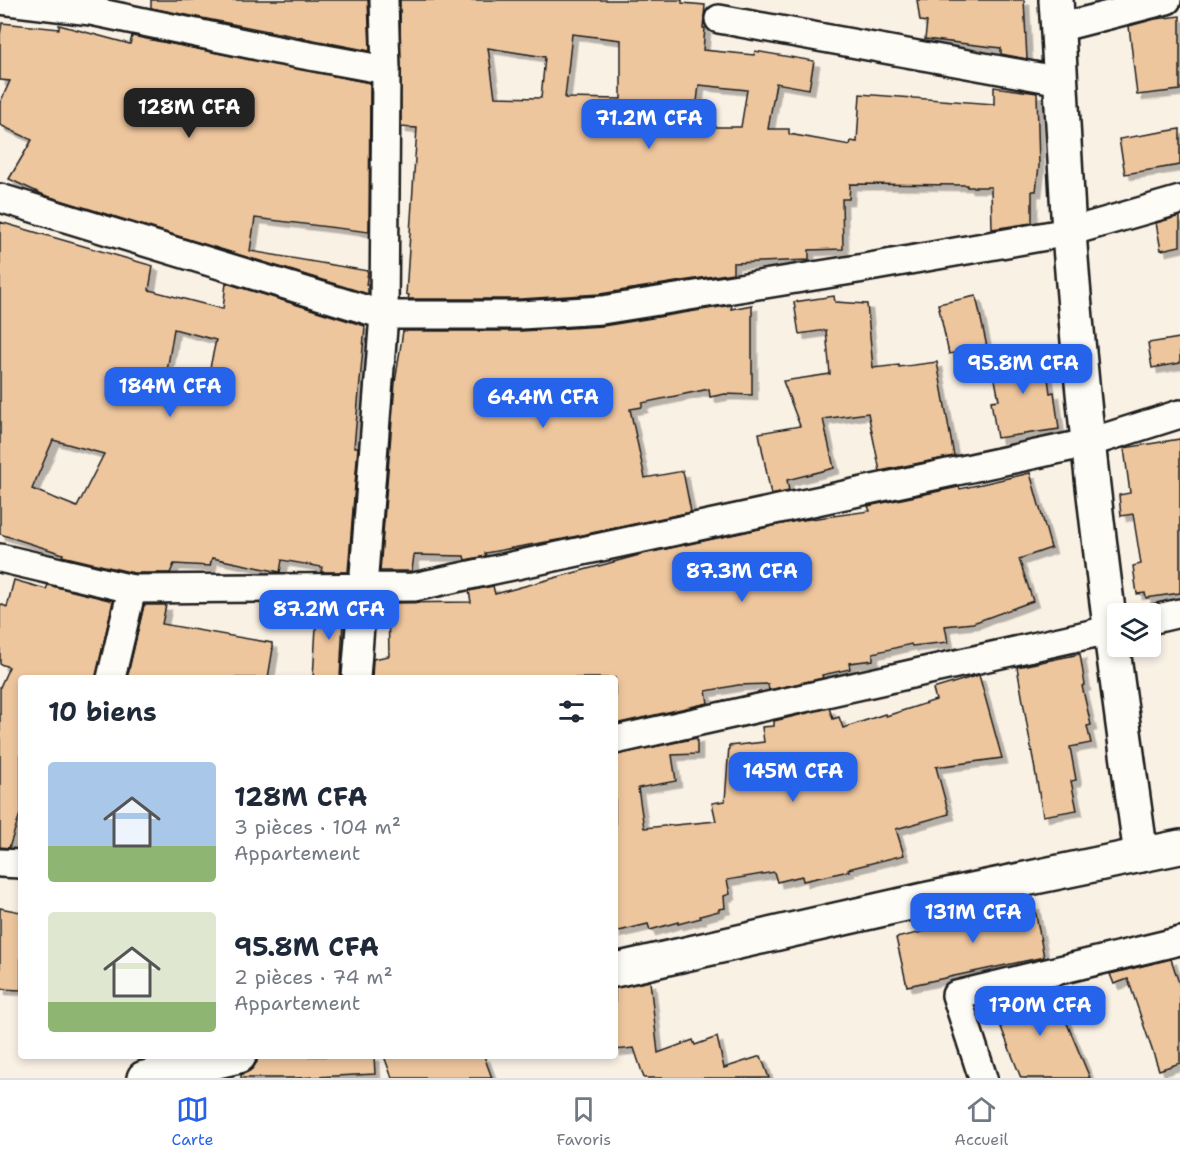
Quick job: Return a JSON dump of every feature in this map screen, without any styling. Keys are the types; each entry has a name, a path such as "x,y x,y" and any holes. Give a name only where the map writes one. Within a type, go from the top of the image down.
{"street":[{"path":"0,0 90,11 387,70"},
{"path":"356,675 384,315 387,70 384,0"},
{"path":"1110,603 1088,442 1069,232 1057,14 1167,0"},
{"path":"719,19 1061,81"},
{"path":"0,198 384,315 521,315 602,310 1069,232 1180,201"},
{"path":"0,558 132,589 414,587 1088,442 1180,414"},
{"path":"112,675 132,589"},
{"path":"1161,617 1180,613"},
{"path":"618,739 1107,630"},
{"path":"1116,657 1141,855"},
{"path":"618,969 916,901 1180,847"},
{"path":"0,863 18,864"},
{"path":"983,1078 956,994 1180,941"},
{"path":"144,1078 226,1059"}],"building":[{"path":"151,0 368,0 370,51 151,8"},
{"path":"400,0 682,0 682,3 705,5 703,50 754,55 755,51 814,61 809,89 776,83 768,129 789,129 789,134 850,145 851,141 857,142 860,94 994,104 994,87 1037,93 1039,166 1036,191 1032,191 1032,223 992,229 991,187 850,184 849,199 842,199 843,249 809,250 809,260 733,263 733,273 600,294 521,299 408,299 409,295 406,294 417,128 401,127","holes":["572,34 621,40 621,99 565,98","488,48 545,57 541,98 495,97","699,85 747,90 741,127 694,127"]},
{"path":"917,0 1024,0 1027,59 1001,54 1001,48 925,39 927,22 920,21"},
{"path":"1180,16 1180,90 1137,95 1129,26 1155,19"},
{"path":"2,23 59,29 59,25 130,44 132,36 370,83 369,232 255,218 250,251 368,271 366,285 368,285 368,294 44,195 9,179 32,140 0,125 0,103 10,81 0,80"},
{"path":"1180,129 1180,165 1125,174 1119,139"},
{"path":"1180,216 1180,246 1161,250 1156,223"},
{"path":"0,222 153,266 149,290 223,309 226,283 365,326 354,447 358,447 348,572 321,572 322,567 282,560 280,572 212,558 210,566 174,564 170,573 134,573 62,556 63,554 0,534","holes":["174,329 216,340 208,377 167,371","53,440 104,454 77,507 32,489"]},
{"path":"834,296 835,302 867,304 873,368 937,362 954,456 880,471 868,413 823,419 834,468 787,480 789,491 771,495 759,433 800,426 783,381 830,374 826,330 799,334 794,302"},
{"path":"976,296 987,347 949,354 938,304"},
{"path":"732,305 731,309 752,305 752,395 725,394 710,397 709,389 642,403 642,407 630,409 645,478 683,471 691,512 485,553 486,556 465,560 464,556 414,555 412,571 380,571 395,383 403,331 521,331 603,326"},
{"path":"1180,338 1180,363 1152,368 1148,343"},
{"path":"1044,349 1050,393 1054,392 1059,429 997,438 991,401 999,400 991,359"},
{"path":"1180,439 1180,593 1146,598 1145,593 1137,594 1133,566 1141,564 1133,514 1121,516 1119,495 1130,493 1124,448"},
{"path":"1030,473 1051,548 1019,559 1033,601 973,623 945,626 948,642 912,646 911,644 873,653 873,660 849,663 850,669 822,675 823,678 769,690 768,684 738,685 706,691 708,703 618,723 618,675 372,675 373,659 389,656 388,603 471,602 469,591 493,586 495,594 643,554 796,521 870,511 868,506 959,487 960,489"},
{"path":"14,580 46,589 48,585 113,601 97,675 18,675 18,820 9,848 0,847 0,687 9,667 0,664 0,604 7,607"},
{"path":"320,603 344,603 340,675 313,675 317,610 319,610"},
{"path":"144,605 166,605 162,624 272,643 268,675 128,675"},
{"path":"1080,654 1085,685 1082,686 1091,725 1087,726 1091,743 1070,747 1076,780 1071,781 1077,810 1043,816 1017,667"},
{"path":"979,675 1002,758 936,767 949,814 896,829 904,855 803,881 802,876 777,882 774,872 727,880 730,894 724,896 725,908 719,911 700,916 701,918 650,930 648,924 618,931 618,754 697,738 697,754 672,755 676,781 638,788 644,828 716,821 712,803 725,801 729,746 764,742 762,727 774,726 774,721 829,708 833,719 839,717 843,728 885,714 886,716 936,700 933,689"},
{"path":"1025,898 1027,905 1034,904 1044,957 907,986 896,938 978,919 976,908"},
{"path":"0,908 18,911 18,990 0,989"},
{"path":"1171,959 1180,986 1180,1063 1159,1070 1128,979 1114,984 1110,974"},
{"path":"650,981 658,1053 693,1040 695,1045 717,1037 724,1068 761,1056 769,1078 644,1078 634,1048 618,1050 618,987"},
{"path":"1052,988 1090,1078 1021,1078 993,1007"},
{"path":"257,1059 374,1059 375,1074 241,1078 241,1075 252,1069"},
{"path":"385,1059 485,1059 492,1078 392,1078"}]}
